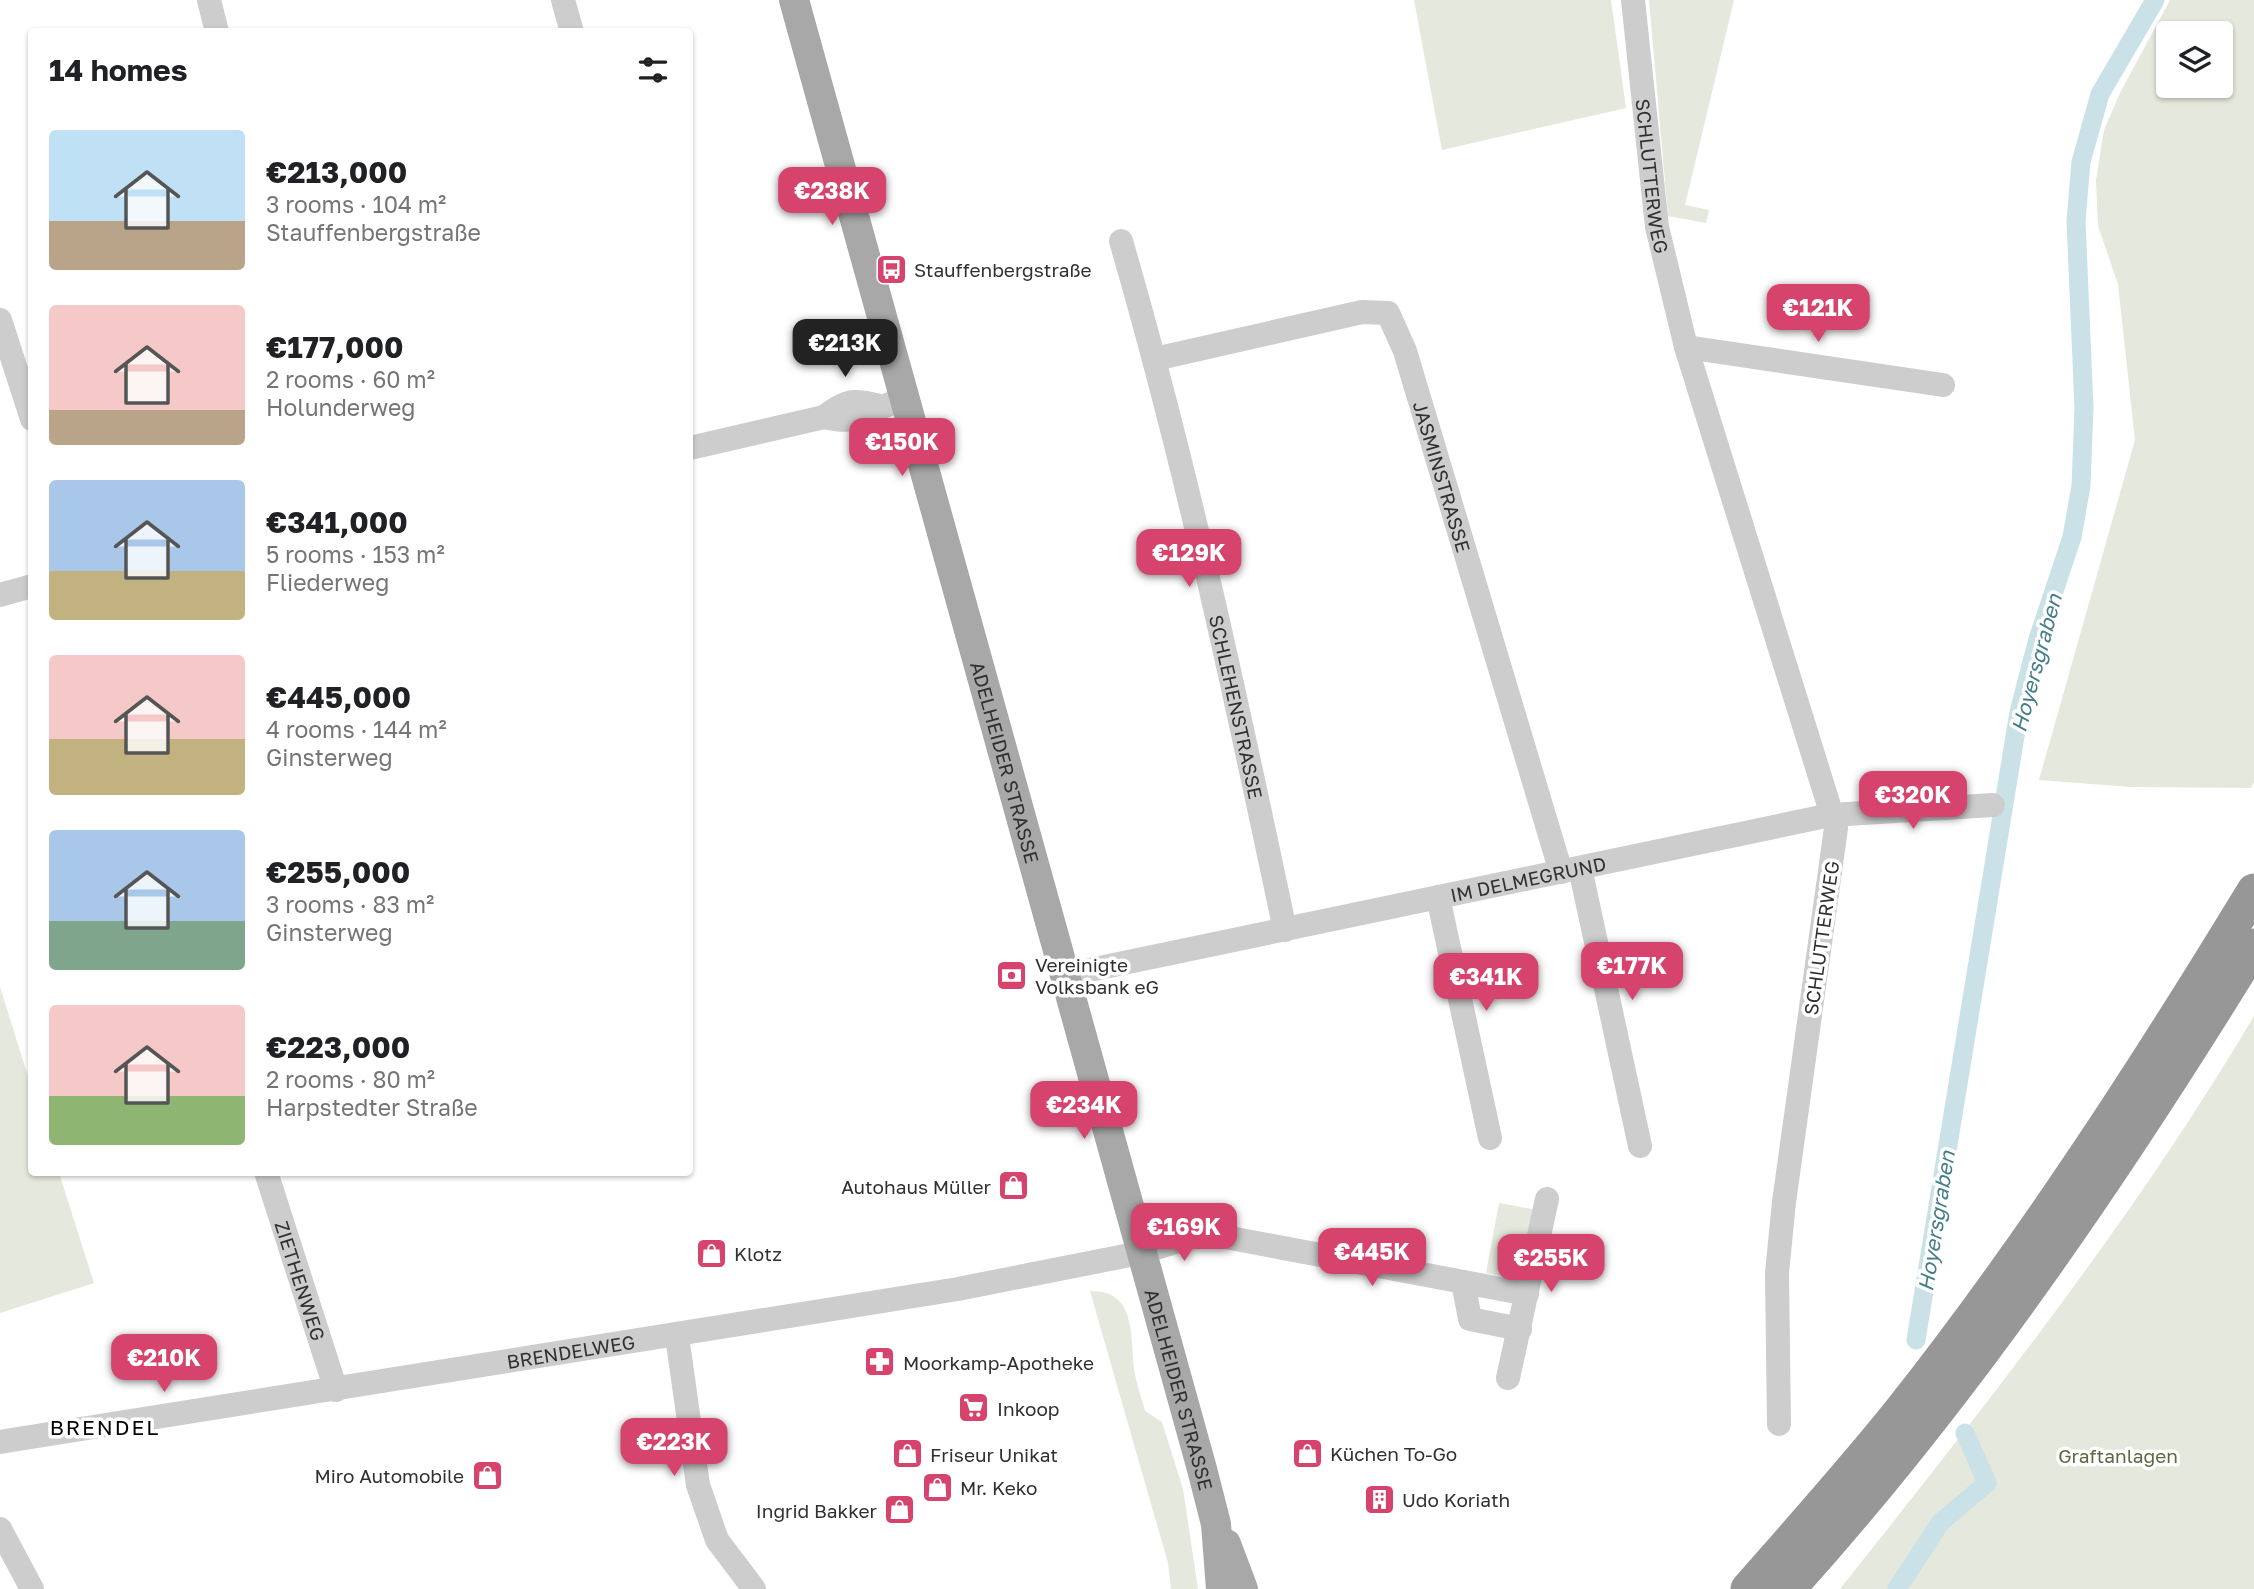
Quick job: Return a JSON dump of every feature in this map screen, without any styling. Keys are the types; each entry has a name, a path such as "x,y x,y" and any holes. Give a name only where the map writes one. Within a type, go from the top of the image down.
{"highway":[{"path":"1748,1589 1844,1480 1956,1338 2067,1182 2254,891"},
{"path":"1788,1589 1875,1489 1934,1415 2078,1218 2175,1074 2254,946"},
{"path":"1812,1589 1853,1539 1875,1489"}],"main road":[{"name":"ADELHEIDER STRASSE","path":"794,0 893,403 1066,975 1216,1524 1221,1589"},
{"name":"ADELHEIDER STRASSE","path":"1216,1524 1235,1560 1243,1589"}],"street":[{"path":"209,0 216,28"},
{"path":"563,0 571,28"},
{"name":"SCHLUTTERWEG","path":"1633,0 1657,227 1686,347 1836,828 1784,1202 1777,1273 1779,1424"},
{"name":"SCHLEHENSTRASSE","path":"1121,241 1155,359 1215,597 1284,930"},
{"name":"JASMINSTRASSE","path":"1155,359 1362,312 1388,313 1405,351 1571,870"},
{"path":"0,320 28,407"},
{"path":"1686,347 1943,385"},
{"path":"693,447 824,417 843,402 858,400 893,403"},
{"path":"0,595 28,587"},
{"name":"IM DELMEGRUND","path":"1066,975 1831,815 1993,804"},
{"path":"1571,870 1640,1146"},
{"path":"1438,897 1490,1138"},
{"name":"ZIETHENWEG","path":"267,1176 336,1390"},
{"path":"1508,1378 1547,1199"},
{"name":"BRENDELWEG","path":"0,1442 958,1289 1140,1253 1204,1233 1527,1294"},
{"path":"1463,1282 1470,1319 1520,1329"},
{"path":"677,1336 698,1485 717,1539 754,1589"},
{"path":"0,1529 32,1589"}],"green space":[{"path":"1414,0 1611,0 1626,108 1442,150"},
{"path":"1649,0 1734,0 1685,205 1709,210 1706,223 1668,216"},
{"path":"2170,0 2254,0 2254,782 2251,788 2131,787 2039,780 2135,440 2118,284 2098,226 2096,180 2104,130 2120,93 2156,26 2156,98 2233,98 2233,21 2159,21"},
{"path":"0,987 28,1076 28,1176 60,1176 94,1283 0,1313"},
{"name":"Graftanlagen","path":"2254,1016 2254,1589 1840,1589 2057,1310 2159,1165"},
{"path":"1499,1203 1532,1209 1537,1216 1525,1281 1486,1273"},
{"path":"1090,1291 1106,1293 1117,1299 1129,1319 1135,1374 1145,1411 1162,1422 1183,1489 1198,1589 1171,1589 1168,1563"}],"waterway":[{"name":"Hoyersgraben","path":"1916,1340 2019,712 2038,639 2072,537 2081,486 2084,408 2076,221 2081,162 2100,94 2155,0"},
{"name":"Hoyersgraben","path":"1897,1589 1940,1523 1987,1483 1965,1433"}],"place":[{"name":"Stauffenbergstraße","path":"891,269"},
{"name":"Vereinigte Volksbank eG","path":"1012,975"},
{"name":"Autohaus Müller","path":"1014,1186"},
{"name":"Klotz","path":"711,1253"},
{"name":"Moorkamp-Apotheke","path":"880,1362"},
{"name":"Inkoop","path":"974,1408"},
{"name":"Küchen To-Go","path":"1307,1453"},
{"name":"Friseur Unikat","path":"907,1454"},
{"name":"Miro Automobile","path":"487,1475"},
{"name":"Mr. Keko","path":"937,1487"},
{"name":"Udo Koriath","path":"1379,1499"},
{"name":"Ingrid Bakker","path":"900,1510"}],"district":[{"name":"BRENDEL","path":"105,1427"}]}
